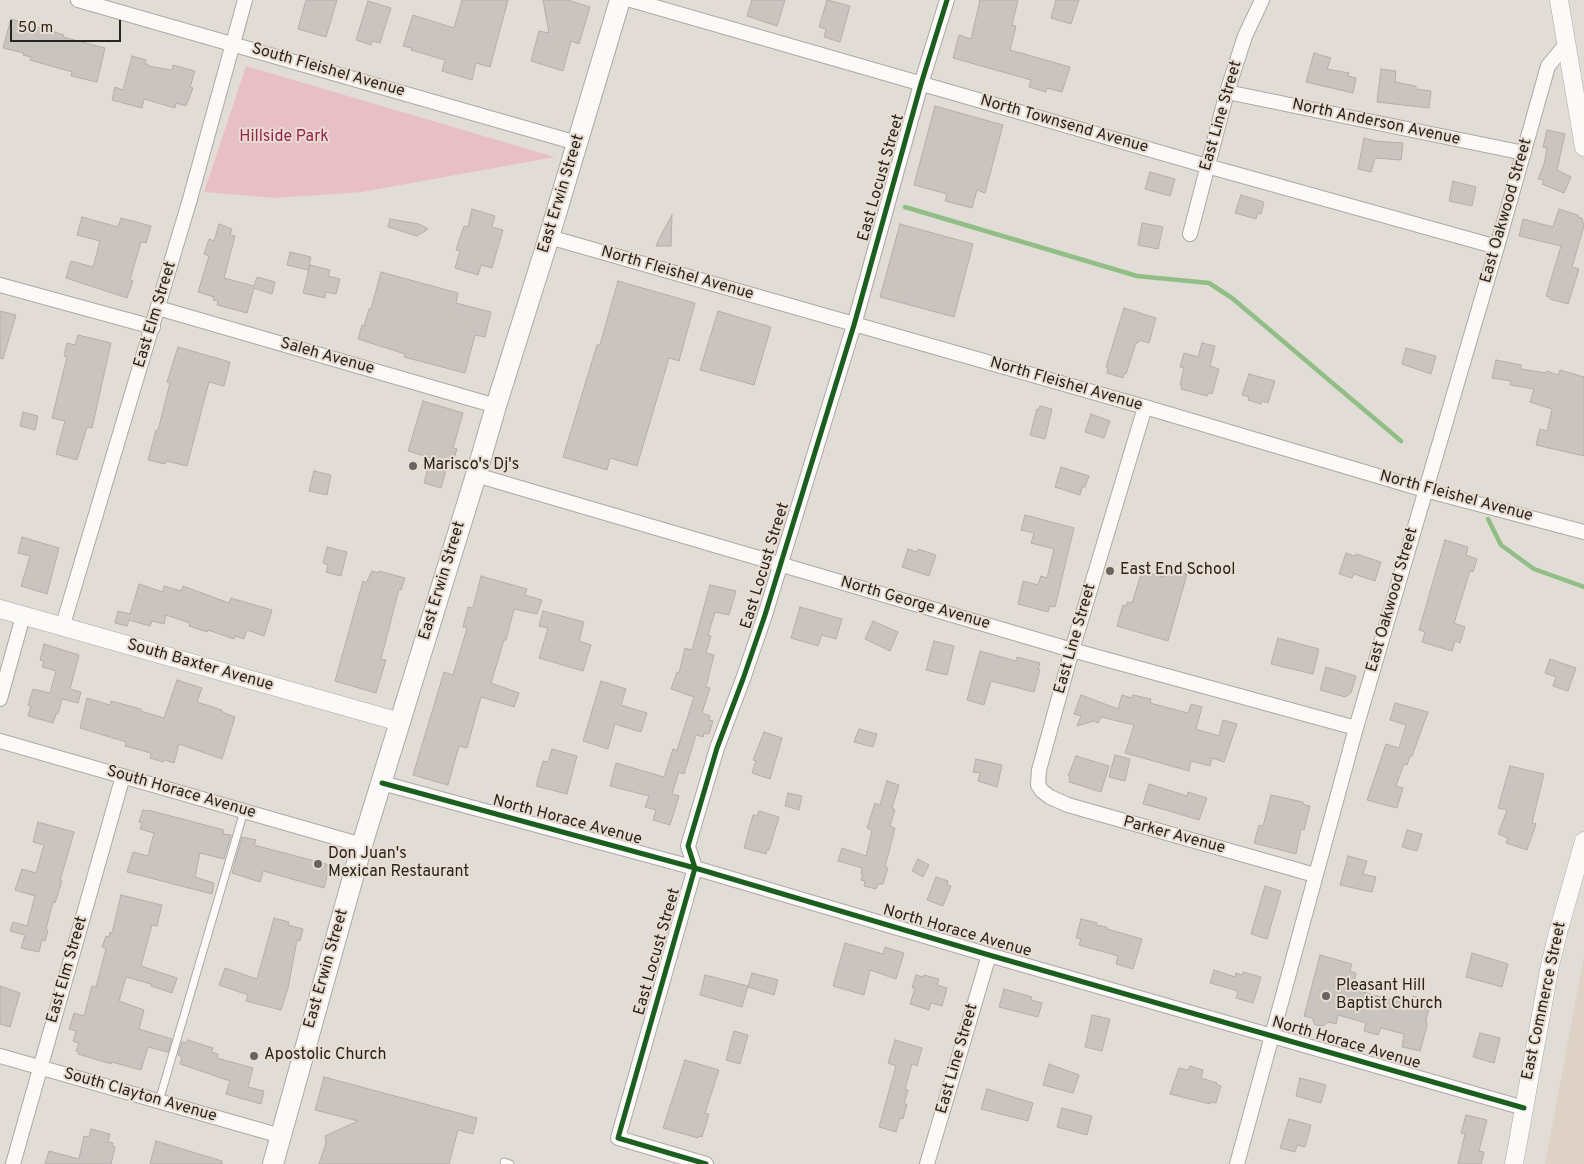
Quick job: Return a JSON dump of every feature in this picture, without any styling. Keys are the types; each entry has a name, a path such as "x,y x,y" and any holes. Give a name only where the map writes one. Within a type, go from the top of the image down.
{"main road":[{"name":"East Erwin Street","path":"273,1164 362,844 620,0"}],"street":[{"name":"South Fleishel Avenue","path":"78,0 577,144"},
{"name":"East Elm Street","path":"62,628 153,326 245,0"},
{"name":"North Townsend Avenue","path":"631,0 1497,247"},
{"name":"East Locust Street","path":"706,1164 618,1138 695,868 688,846 717,748 743,680 854,325 921,84 947,0"},
{"name":"East Line Street","path":"1190,234 1227,92 1245,36 1262,0"},
{"path":"1559,0 1584,147"},
{"name":"East Oakwood Street","path":"1237,1164 1356,728 1548,66 1567,43"},
{"name":"North Anderson Avenue","path":"1227,92 1524,154"},
{"name":"North Fleishel Avenue","path":"549,237 1145,407 1425,490 1584,532"},
{"path":"0,285 153,326"},
{"name":"Saleh Avenue","path":"158,308 496,406"},
{"name":"East Line Street","path":"1038,785 1039,770 1072,650 1145,407"},
{"name":"North George Avenue","path":"476,475 1072,650 1356,728"},
{"name":"South Baxter Avenue","path":"0,609 400,722"},
{"path":"0,699 23,616"},
{"name":"South Horace Avenue","path":"0,741 362,844"},
{"name":"East Elm Street","path":"13,1164 123,776"},
{"name":"North Horace Avenue","path":"382,783 695,868 989,955 1524,1108"},
{"name":"Parker Avenue","path":"1038,785 1050,797 1068,805 1316,875"},
{"name":"East Commerce Street","path":"1514,1164 1550,965 1558,929 1584,840"},
{"name":"East Line Street","path":"927,1164 989,955"},
{"name":"South Clayton Avenue","path":"0,1056 281,1136"}],"lane":[{"path":"159,1101 244,811"}],"shaded area":[{"path":"1584,956 1584,1164 1545,1164"}],"green space":[{"name":"Hillside Park","path":"246,66 555,157 362,192 275,198 204,192"}],"building":[{"path":"306,0 337,0 326,37 298,29"},
{"path":"462,0 508,0 490,67 476,63 472,80 442,71 445,60 403,46 413,15 454,28"},
{"path":"543,0 568,0 590,7 579,44 571,41 563,71 531,61 539,31 549,33"},
{"path":"752,0 785,0 777,26 747,16"},
{"path":"827,0 850,6 840,42 824,37 826,29 819,27"},
{"path":"980,0 1018,0 1012,25 1016,26 1010,50 1070,67 1062,92 1047,88 1046,92 1029,87 1031,80 953,58 959,35 971,39"},
{"path":"1056,0 1079,0 1071,24 1051,18"},
{"path":"368,1 391,8 380,43 372,41 371,45 356,40"},
{"path":"11,19 64,35 63,37 105,48 97,82 71,76 72,72 30,60 31,57 23,55 24,53 3,48"},
{"path":"1314,53 1331,58 1327,69 1349,73 1348,76 1356,78 1353,93 1306,82"},
{"path":"132,56 146,60 145,64 148,64 148,66 172,70 173,65 195,71 190,87 193,88 186,106 176,103 175,108 144,99 142,108 112,100 115,87 123,90"},
{"path":"1381,69 1396,71 1395,82 1416,86 1416,89 1431,91 1429,108 1377,102"},
{"path":"935,106 1003,125 985,193 977,190 972,208 945,201 947,194 914,185"},
{"path":"1547,130 1565,134 1557,170 1571,177 1564,193 1542,184 1544,180 1538,179 1544,164 1547,148 1543,147"},
{"path":"1364,138 1375,141 1403,143 1401,160 1375,158 1371,172 1358,169"},
{"path":"1150,172 1175,179 1170,196 1145,189"},
{"path":"1453,181 1476,187 1472,206 1449,201"},
{"path":"1241,195 1264,202 1261,214 1258,213 1256,219 1235,213"},
{"path":"472,209 495,216 492,227 503,230 492,268 481,265 478,275 455,268 460,251 456,250 464,226 468,227"},
{"path":"1559,209 1578,215 1578,217 1582,218 1584,226 1572,267 1579,269 1568,304 1546,296 1561,246 1519,236 1523,219 1553,227"},
{"path":"672,215 671,246 656,246 660,237"},
{"path":"82,217 118,227 121,218 151,226 146,243 141,242 130,280 133,281 127,298 66,278 71,261 93,267 100,241 77,235"},
{"path":"390,219 419,224 428,229 417,236 388,227"},
{"path":"1142,223 1163,227 1158,249 1138,245"},
{"path":"219,224 232,229 230,235 235,236 224,278 254,286 257,277 275,282 272,294 254,288 247,313 217,305 218,301 213,300 214,297 198,292 209,256 204,254 209,239 214,241"},
{"path":"900,224 973,244 954,317 880,297"},
{"path":"290,252 311,257 308,270 287,265"},
{"path":"310,265 330,270 328,276 340,279 336,294 326,292 325,298 303,293"},
{"path":"381,272 458,293 456,303 491,312 485,337 475,335 465,373 404,357 405,354 358,339 362,325 364,326 369,309 371,309"},
{"path":"618,281 695,303 679,361 669,358 637,466 610,458 607,470 563,457 597,345 600,345"},
{"path":"1124,308 1156,318 1149,343 1139,340 1136,343 1123,378 1107,373 1108,367 1106,367"},
{"path":"0,311 16,315 3,359 0,358"},
{"path":"718,311 771,327 754,385 700,370"},
{"path":"78,335 111,343 92,428 87,427 77,460 56,454 65,421 52,418 67,357 64,356 67,343 75,345"},
{"path":"1202,343 1215,346 1210,366 1219,369 1212,394 1208,393 1207,396 1181,389 1182,385 1180,385 1184,368 1180,367 1184,353 1198,357"},
{"path":"178,347 230,362 224,386 209,382 187,466 166,461 165,464 148,460 156,430 158,430 170,383 167,382"},
{"path":"1406,348 1436,356 1431,374 1402,364"},
{"path":"1496,360 1521,365 1521,369 1546,373 1547,371 1558,375 1560,370 1584,377 1584,456 1536,445 1540,429 1547,431 1552,409 1530,402 1534,389 1510,385 1511,381 1492,378"},
{"path":"1249,374 1275,381 1268,403 1262,401 1261,404 1248,400 1249,397 1242,395"},
{"path":"423,401 463,413 453,448 457,449 452,464 448,463 441,488 424,483 431,458 408,451"},
{"path":"1040,406 1052,409 1045,439 1030,435 1037,409 1039,410"},
{"path":"23,412 38,416 35,430 20,426"},
{"path":"1091,414 1110,421 1104,438 1085,432"},
{"path":"1061,467 1089,476 1085,487 1082,487 1080,495 1055,487"},
{"path":"314,471 331,475 327,495 309,491"},
{"path":"1025,515 1074,528 1055,607 1050,606 1048,612 1018,604 1023,581 1038,585 1041,576 1047,578 1054,549 1031,543 1034,533 1021,530"},
{"path":"22,537 59,548 47,594 21,586 30,556 18,553"},
{"path":"1445,540 1468,547 1466,555 1477,559 1473,572 1470,571 1454,623 1465,627 1460,643 1455,641 1452,651 1422,642 1425,632 1419,630"},
{"path":"327,547 347,552 341,576 326,572 328,565 323,563"},
{"path":"908,549 917,552 918,549 936,555 929,576 902,567"},
{"path":"1346,553 1355,556 1356,554 1381,562 1375,581 1354,574 1352,578 1339,574"},
{"path":"1167,569 1187,574 1168,641 1117,626 1123,605 1126,606 1127,602 1132,603 1142,571 1164,577"},
{"path":"372,571 405,578 401,590 399,589 381,659 386,660 376,693 335,681 363,581 366,583"},
{"path":"481,576 527,589 525,595 542,600 537,614 514,609 506,640 504,640 491,683 519,693 514,707 481,697 467,748 459,746 448,785 413,775 444,672 453,675 467,628 463,627 468,607 473,608"},
{"path":"139,584 163,592 164,586 181,591 183,586 229,603 231,598 272,610 264,636 247,630 244,639 235,636 234,639 208,630 207,632 189,626 190,623 166,615 164,624 152,621 150,626 129,620 127,626 115,623 118,611 130,614"},
{"path":"710,585 736,591 729,615 715,612 708,635 711,636 706,653 714,655 706,687 710,688 702,713 710,716 709,720 713,721 709,734 704,733 703,737 696,735 684,774 679,772 672,794 679,796 670,825 653,820 656,810 645,807 649,796 610,786 616,763 664,777 673,749 677,750 694,697 671,689 677,672 679,673 685,648 692,650"},
{"path":"800,607 842,619 836,639 822,635 818,646 791,638"},
{"path":"543,611 584,622 579,641 591,645 583,671 539,658 548,628 539,626"},
{"path":"873,621 898,632 890,651 865,639"},
{"path":"1278,638 1319,649 1313,674 1271,664"},
{"path":"934,641 954,646 947,675 926,670"},
{"path":"44,644 79,655 70,689 81,692 78,703 62,699 58,714 56,714 53,723 28,716 31,706 28,705 33,689 50,693 56,671 42,667 44,661 40,660"},
{"path":"980,651 1016,661 1017,657 1040,663 1034,692 991,681 984,705 967,700"},
{"path":"1550,659 1576,668 1568,691 1553,686 1556,677 1545,673"},
{"path":"1326,667 1356,676 1351,693 1345,697 1320,690"},
{"path":"177,680 202,688 197,702 222,710 222,712 235,717 222,759 179,744 174,763 164,760 163,762 150,758 151,753 125,746 126,742 80,728 87,698 110,705 111,701 141,709 141,711 164,718"},
{"path":"601,681 626,689 621,705 647,713 641,732 615,724 608,749 583,741"},
{"path":"1081,695 1118,709 1122,695 1132,698 1133,695 1151,699 1150,703 1188,713 1191,704 1202,707 1196,729 1219,736 1223,720 1237,724 1224,762 1212,758 1210,766 1191,761 1189,771 1125,753 1134,725 1101,717 1098,723 1094,721 1077,726 1081,716 1074,714"},
{"path":"1395,703 1428,712 1412,756 1410,756 1407,765 1404,764 1396,786 1403,788 1397,808 1367,800 1386,744 1399,748 1406,725 1390,720"},
{"path":"859,729 877,734 873,747 854,742"},
{"path":"764,732 782,738 770,779 752,773 756,761 753,760"},
{"path":"552,749 577,756 567,794 536,786 543,761 548,762"},
{"path":"1115,755 1130,759 1125,781 1109,777"},
{"path":"1076,756 1109,766 1101,792 1069,782 1070,776 1068,776"},
{"path":"976,759 1002,765 997,787 978,781 980,773 973,772"},
{"path":"1510,766 1544,774 1532,823 1536,824 1527,850 1506,843 1508,838 1498,834 1507,810 1498,808"},
{"path":"887,781 899,785 892,808 895,810 890,826 895,828 885,867 888,868 883,884 878,884 876,889 864,886 865,881 861,880 862,868 838,861 842,848 866,856 872,830 867,828 875,803 880,805"},
{"path":"1149,784 1187,796 1188,792 1207,798 1199,820 1143,804"},
{"path":"788,793 802,796 799,810 785,806"},
{"path":"1271,795 1303,802 1303,804 1310,806 1304,830 1301,829 1296,854 1254,843 1259,825 1263,826"},
{"path":"143,810 224,830 223,834 231,835 224,859 200,853 195,877 214,883 212,894 127,872 133,852 148,856 154,833 140,829 142,823 139,822"},
{"path":"759,811 779,817 769,850 767,850 766,854 744,848 753,815 757,816"},
{"path":"38,822 74,832 60,881 62,881 55,903 53,902 45,941 42,940 39,952 21,948 25,935 10,931 13,922 27,926 35,896 15,890 22,869 36,873 44,845 33,842"},
{"path":"1407,830 1422,834 1417,851 1402,847"},
{"path":"242,837 256,840 254,845 330,865 324,888 263,871 260,882 232,873"},
{"path":"1348,856 1367,861 1363,874 1376,877 1372,892 1340,885"},
{"path":"918,859 929,865 923,877 912,871"},
{"path":"936,877 948,881 947,885 951,886 943,906 927,900"},
{"path":"1265,886 1281,891 1267,939 1251,934"},
{"path":"121,895 162,905 157,926 152,925 141,966 177,978 172,993 151,986 151,984 126,977 119,1001 144,1010 139,1029 172,1039 168,1052 148,1047 141,1070 112,1062 111,1064 78,1054 79,1052 76,1051 79,1043 73,1041 76,1031 69,1029 74,1013 84,1016 92,986 96,987 106,949 102,947 106,936 109,937 110,932 112,933"},
{"path":"274,918 289,922 288,925 303,929 300,941 297,940 288,988 281,1010 246,1001 248,995 219,985 225,968 257,979"},
{"path":"1081,919 1142,939 1133,969 1116,964 1118,956 1079,945 1081,939 1076,938"},
{"path":"845,943 883,954 885,947 904,953 896,979 870,970 864,995 833,986"},
{"path":"1472,953 1508,964 1502,987 1466,977"},
{"path":"1320,955 1352,964 1350,971 1356,973 1354,985 1364,988 1363,992 1411,1005 1413,996 1431,1001 1420,1051 1402,1047 1404,1034 1381,1028 1378,1035 1364,1031 1366,1023 1338,1015 1336,1024 1328,1022 1323,1026 1315,1025 1312,1018 1304,1016"},
{"path":"1214,970 1235,977 1236,973 1242,975 1243,972 1261,977 1253,1003 1236,998 1238,991 1210,983"},
{"path":"752,973 778,980 774,995 748,987"},
{"path":"705,975 748,986 742,1007 700,995"},
{"path":"916,975 939,979 937,985 947,988 942,1006 931,1003 929,1010 910,1004 915,988 912,988"},
{"path":"0,986 20,993 10,1027 0,1024"},
{"path":"1004,989 1032,997 1031,1000 1042,1003 1038,1017 999,1007"},
{"path":"1092,1015 1110,1019 1102,1051 1085,1047"},
{"path":"734,1031 748,1035 740,1064 726,1060"},
{"path":"1480,1033 1500,1038 1494,1063 1473,1057"},
{"path":"188,1040 213,1048 211,1052 218,1054 217,1058 253,1068 248,1087 264,1091 261,1104 226,1094 230,1081 180,1064 182,1057 178,1055 182,1042 187,1043"},
{"path":"895,1040 922,1048 917,1066 912,1064 905,1089 908,1090 904,1104 907,1104 903,1119 900,1118 896,1132 879,1127 896,1066 888,1063"},
{"path":"685,1060 719,1070 705,1113 709,1114 702,1137 699,1136 698,1138 663,1128"},
{"path":"1049,1064 1079,1075 1073,1093 1043,1085"},
{"path":"1190,1066 1203,1070 1201,1078 1221,1086 1216,1103 1210,1102 1210,1104 1170,1094 1179,1068 1188,1070"},
{"path":"324,1077 477,1118 473,1134 458,1130 449,1164 319,1164 326,1143 325,1136 358,1121 315,1110"},
{"path":"1300,1078 1326,1085 1321,1103 1296,1096"},
{"path":"987,1089 1033,1103 1028,1121 981,1109"},
{"path":"1062,1108 1092,1116 1087,1135 1057,1127"},
{"path":"1466,1115 1487,1120 1479,1151 1484,1152 1481,1164 1458,1164 1465,1134 1461,1133"},
{"path":"1289,1119 1311,1125 1305,1147 1297,1145 1295,1152 1280,1148"},
{"path":"91,1129 110,1134 108,1142 113,1143 112,1146 115,1147 111,1164 45,1164 49,1151 79,1159 84,1136 89,1137"},
{"path":"156,1141 222,1161 222,1164 150,1164"}],"waterway":[{"path":"905,207 1137,276 1209,283 1232,298 1401,441"},
{"path":"1488,519 1501,545 1534,569 1584,587"}],"cycle path":[{"path":"706,1164 618,1138 695,868 688,846 717,748 765,615 854,325 921,84 947,0"},
{"path":"382,783 695,868 989,955 1524,1108"}],"place":[{"name":"Marisco's Dj's","path":"413,466"},
{"name":"East End School","path":"1110,571"},
{"name":"Don Juan's Mexican Restaurant","path":"318,864"},
{"name":"Pleasant Hill Baptist Church","path":"1326,996"},
{"name":"Apostolic Church","path":"254,1056"}]}
